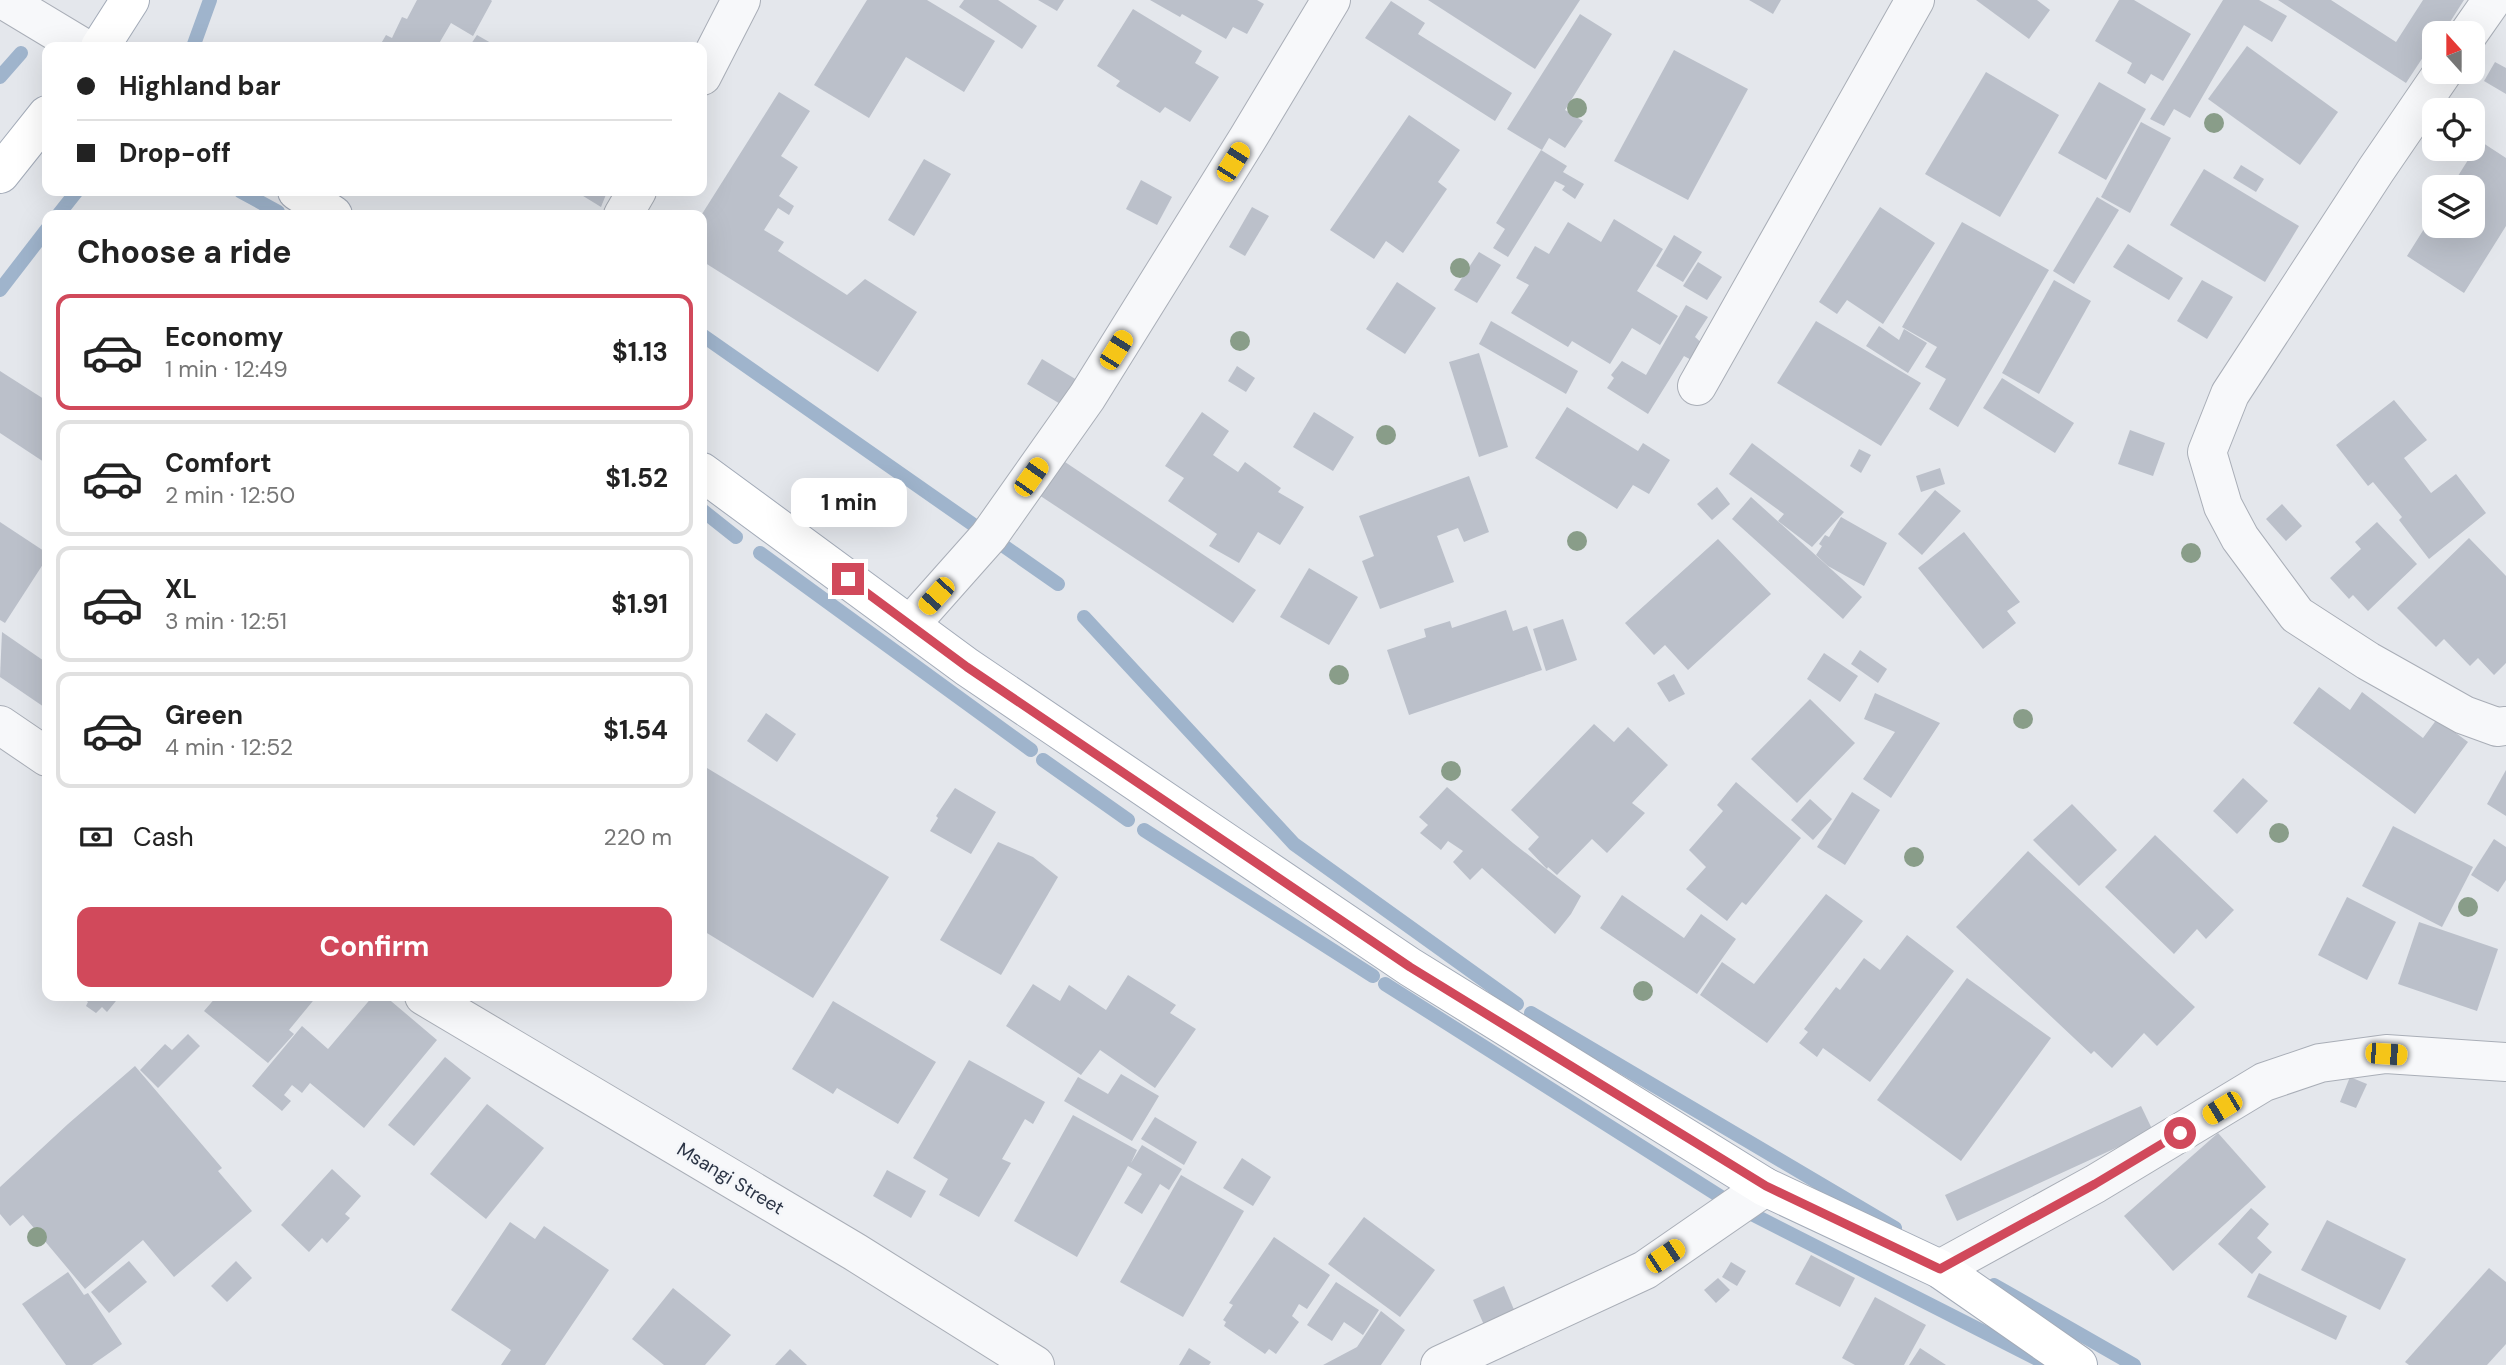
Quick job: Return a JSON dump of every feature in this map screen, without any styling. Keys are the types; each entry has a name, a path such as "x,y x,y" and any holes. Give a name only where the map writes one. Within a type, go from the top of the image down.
{"main road":[{"path":"103,42 130,0"},
{"path":"0,174 42,121"},
{"path":"304,196 326,210"},
{"path":"707,476 967,667 1410,967 1766,1186 1940,1269 2078,1365"}],"street":[{"path":"4,0 74,42"},
{"path":"707,66 741,0"},
{"path":"910,625 989,536 1087,397 1331,0"},
{"path":"1697,386 1915,0"},
{"path":"2477,21 2492,0"},
{"path":"2435,84 2230,394 2207,452 2223,506 2241,538 2297,615 2368,661 2465,715 2497,727 2506,726"},
{"path":"0,725 42,754"},
{"name":"Msangi Street","path":"432,1001 855,1252 1035,1365"},
{"path":"1940,1269 2095,1184 2264,1082 2320,1063 2386,1054 2506,1062"},
{"path":"1440,1365 1645,1270 1766,1186"}],"building":[{"path":"417,0 492,1 473,36 451,23 440,42 382,42 386,35 392,38 402,17 407,19"},
{"path":"867,0 927,0 995,41 964,92 906,57 869,118 814,85"},
{"path":"964,0 998,0 1037,26 1022,49 959,7"},
{"path":"1038,0 1064,0 1057,11"},
{"path":"1150,0 1257,0 1264,4 1247,34 1233,27 1226,39 1182,14 1180,17"},
{"path":"1428,0 1580,0 1535,69"},
{"path":"1749,0 1781,0 1773,14"},
{"path":"1976,0 2037,0 2050,10 2029,39"},
{"path":"2119,0 2134,0 2191,34 2163,81 2151,74 2145,84 2127,73 2132,63 2095,41"},
{"path":"2223,0 2259,0 2287,16 2272,42 2244,25 2190,118 2174,109 2164,126 2150,119"},
{"path":"2278,0 2331,0 2396,42 2423,0 2464,0 2451,21 2422,21 2422,59 2406,83"},
{"path":"1391,1 1425,23 1418,34 1512,93 1495,121 1365,38"},
{"path":"1133,9 1202,51 1195,63 1219,77 1190,122 1165,107 1160,113 1116,86 1120,81 1097,66"},
{"path":"1580,14 1612,34 1565,110 1583,121 1565,148 1549,138 1542,150 1507,129"},
{"path":"477,35 489,42 472,42"},
{"path":"2247,46 2338,112 2300,165 2208,99"},
{"path":"1674,50 1748,89 1688,200 1614,161"},
{"path":"2495,62 2506,68 2506,94 2485,82"},
{"path":"1986,72 2059,115 2000,217 1925,174"},
{"path":"2099,82 2146,109 2106,180 2058,153"},
{"path":"779,92 810,111 781,156 798,167 779,196 794,206 789,215 778,208 764,230 784,242 778,251 847,295 865,279 917,312 878,372 707,264 707,210 705,210"},
{"path":"1409,115 1460,150 1438,182 1447,189 1403,253 1386,241 1374,259 1330,230"},
{"path":"2141,122 2171,138 2130,213 2101,197"},
{"path":"2485,144 2506,158 2506,226 2464,293 2407,256 2422,232 2422,238 2485,238 2485,175 2459,175 2467,161 2485,161"},
{"path":"1541,150 1567,166 1563,172 1584,184 1575,199 1562,190 1565,186 1555,181 1508,257 1493,248 1505,229 1496,223"},
{"path":"924,159 951,174 914,236 888,220"},
{"path":"2241,165 2264,179 2256,192 2233,178"},
{"path":"2204,169 2299,226 2265,282 2170,225"},
{"path":"1141,180 1172,197 1157,225 1126,209"},
{"path":"583,196 605,196 601,207"},
{"path":"2097,197 2119,210 2074,284 2053,271"},
{"path":"1252,207 1269,216 1245,256 1229,247"},
{"path":"1880,207 1935,243 1883,324 1847,300 1837,314 1819,302"},
{"path":"1614,219 1663,249 1637,291 1678,316 1660,345 1632,328 1610,364 1572,341 1568,347 1511,313 1529,285 1516,278 1535,246 1549,254 1568,222 1601,242"},
{"path":"1962,222 2049,270 1958,427 1929,409 1946,379 1925,367 1937,347 1902,327"},
{"path":"1674,235 1702,252 1683,282 1656,266"},
{"path":"2128,244 2183,278 2169,300 2113,267"},
{"path":"1479,252 1501,265 1477,303 1454,290"},
{"path":"1698,262 1722,277 1707,300 1683,286"},
{"path":"2054,280 2091,301 2039,394 2002,373"},
{"path":"2202,280 2233,297 2207,339 2177,321"},
{"path":"1397,282 1436,308 1405,354 1366,329"},
{"path":"1686,305 1708,317 1695,337 1705,346 1695,362 1684,356 1648,414 1607,388 1614,378 1611,375 1622,361 1646,375"},
{"path":"1491,321 1578,371 1566,394 1479,344"},
{"path":"1816,321 1921,383 1881,446 1777,383"},
{"path":"1879,326 1899,340 1904,329 1927,343 1908,373 1866,346"},
{"path":"1479,353 1508,447 1479,457 1449,362"},
{"path":"1042,359 1087,386 1072,411 1027,384"},
{"path":"1237,366 1255,378 1246,392 1228,381"},
{"path":"0,371 42,398 42,461 0,433"},
{"path":"2002,378 2074,423 2055,453 1983,408"},
{"path":"2394,400 2427,440 2404,458 2431,493 2456,474 2486,513 2429,559 2399,520 2402,517 2373,482 2368,486 2336,445"},
{"path":"1567,407 1638,451 1643,443 1670,460 1649,494 1633,485 1617,509 1535,458"},
{"path":"1202,412 1229,431 1213,455 1238,472 1245,462 1281,488 1278,492 1304,507 1280,545 1258,532 1239,563 1209,546 1217,534 1168,501 1184,478 1165,466"},
{"path":"1314,412 1354,437 1333,471 1293,447"},
{"path":"2130,430 2165,443 2153,476 2118,464"},
{"path":"1752,443 1844,512 1812,547 1778,521 1784,514 1729,474"},
{"path":"1859,449 1871,455 1861,473 1850,466"},
{"path":"1062,460 1256,590 1233,623 1039,495"},
{"path":"1940,468 1945,484 1921,492 1916,476"},
{"path":"1469,476 1489,532 1464,542 1458,528 1437,536 1454,582 1380,609 1362,561 1374,556 1359,516"},
{"path":"1717,487 1730,504 1712,520 1697,504"},
{"path":"1935,490 1961,511 1922,555 1898,534"},
{"path":"1751,497 1862,597 1843,619 1732,519"},
{"path":"2282,504 2302,526 2286,541 2266,519"},
{"path":"1841,517 1887,543 1864,586 1828,566 1816,555 1822,546 1819,544 1825,535 1829,537"},
{"path":"0,522 42,550 42,566 5,623 0,620"},
{"path":"2377,522 2417,564 2368,611 2353,595 2349,599 2330,578 2361,549 2355,542"},
{"path":"1964,532 2020,602 2007,611 2016,623 1983,649 1918,568"},
{"path":"2469,538 2506,576 2506,663 2494,675 2478,658 2470,666 2444,639 2436,647 2397,608"},
{"path":"1718,539 1771,594 1688,670 1665,645 1654,655 1625,623"},
{"path":"1309,568 1358,597 1329,645 1280,617"},
{"path":"1506,610 1513,631 1527,626 1542,670 1409,715 1387,650 1426,637 1424,629 1450,621 1452,628"},
{"path":"1563,619 1577,660 1546,671 1533,629"},
{"path":"2,632 42,660 42,706 0,677"},
{"path":"1860,650 1887,669 1878,683 1851,664"},
{"path":"1824,653 1858,676 1840,702 1807,679"},
{"path":"1674,674 1685,694 1669,702 1657,683"},
{"path":"2319,687 2350,710 2362,692 2423,738 2437,719 2468,742 2415,814 2293,723"},
{"path":"1875,693 1940,723 1891,798 1863,779 1895,732 1864,719"},
{"path":"1810,699 1855,743 1797,803 1751,759"},
{"path":"766,713 796,734 777,762 747,741"},
{"path":"1594,724 1614,742 1628,727 1668,765 1632,803 1645,813 1607,853 1592,839 1557,875 1548,867 1547,869 1528,849 1539,837 1511,810"},
{"path":"707,768 889,877 813,998 707,933"},
{"path":"2506,770 2506,816 2487,804"},
{"path":"2243,778 2268,801 2237,834 2213,811"},
{"path":"1736,782 1801,838 1746,905 1742,902 1727,921 1686,889 1706,867 1689,850 1723,811 1717,805"},
{"path":"1447,787 1581,896 1555,934 1482,868 1470,880 1453,862 1463,851 1448,841 1441,850 1420,833 1428,825 1419,817"},
{"path":"955,788 996,812 971,854 930,831 938,818 936,816"},
{"path":"1852,792 1880,810 1845,865 1817,847"},
{"path":"1810,799 1832,819 1813,840 1791,820"},
{"path":"2072,804 2117,850 2079,886 2033,840"},
{"path":"2393,826 2473,867 2442,927 2362,886"},
{"path":"2155,835 2234,910 2206,939 2197,929 2174,954 2105,887"},
{"path":"2494,839 2506,847 2506,880 2498,892 2471,875"},
{"path":"998,842 1033,857 1058,877 1001,975 940,940"},
{"path":"2028,851 2195,1007 2157,1046 2144,1033 2112,1068 2094,1051 2091,1054 1956,927"},
{"path":"1826,894 1863,921 1767,1043 1700,995 1722,962 1754,984"},
{"path":"1622,895 1684,938 1701,914 1736,939 1697,994 1600,928"},
{"path":"2347,897 2396,922 2367,980 2318,955"},
{"path":"2419,922 2498,949 2477,1011 2398,984"},
{"path":"1907,935 1954,971 1870,1082 1823,1048 1817,1057 1799,1043 1808,1032 1804,1029 1836,987 1840,990 1864,958 1880,970"},
{"path":"1128,975 1176,1005 1170,1013 1196,1029 1155,1088 1100,1050 1081,1075 1006,1026 1033,984 1060,1001 1069,985 1106,1010"},
{"path":"1967,978 2051,1038 1961,1161 1877,1100"},
{"path":"116,1001 107,1012 102,1007 96,1013 86,1006 88,1002"},
{"path":"213,1001 313,1001 289,1030 294,1034 268,1063 204,1011"},
{"path":"369,1001 391,1001 437,1040 364,1128 310,1083 302,1093 292,1085 284,1095 291,1101 282,1111 252,1086 302,1026 328,1049"},
{"path":"833,1001 936,1062 898,1124 837,1088 833,1094 792,1069"},
{"path":"188,1034 200,1046 158,1088 140,1070 165,1044 172,1050"},
{"path":"445,1057 471,1078 414,1146 388,1125"},
{"path":"969,1060 1045,1102 1033,1124 1025,1119 1002,1159 1011,1163 979,1217 939,1195 948,1179 913,1158"},
{"path":"135,1066 222,1168 218,1171 252,1211 174,1277 143,1240 85,1289 23,1215 10,1226 0,1214 0,1187"},
{"path":"1121,1074 1159,1096 1132,1141 1064,1101 1078,1077 1108,1094"},
{"path":"2350,1077 2367,1084 2356,1108 2340,1102"},
{"path":"487,1104 544,1148 486,1219 430,1174"},
{"path":"2141,1106 2153,1131 1957,1221 1945,1195"},
{"path":"1073,1115 1137,1150 1131,1163 1142,1145 1182,1169 1169,1190 1160,1184 1142,1214 1124,1203 1142,1174 1128,1166 1077,1257 1014,1221"},
{"path":"1155,1117 1197,1142 1184,1165 1141,1139"},
{"path":"2218,1133 2266,1187 2173,1271 2124,1216"},
{"path":"1242,1158 1271,1177 1253,1206 1223,1188"},
{"path":"332,1169 361,1196 345,1214 350,1218 327,1243 322,1238 309,1252 281,1225"},
{"path":"887,1170 926,1191 911,1218 873,1196"},
{"path":"1181,1175 1244,1211 1183,1317 1120,1282"},
{"path":"2251,1208 2269,1224 2257,1238 2272,1252 2252,1274 2218,1244"},
{"path":"1364,1217 1435,1270 1400,1317 1328,1264"},
{"path":"2327,1220 2406,1259 2380,1310 2301,1270"},
{"path":"510,1222 535,1239 544,1226 609,1270 545,1365 501,1365 511,1350 451,1310"},
{"path":"1274,1237 1330,1275 1307,1309 1299,1304 1292,1316 1299,1322 1276,1354 1269,1349 1265,1354 1224,1326 1226,1322 1223,1320 1233,1305 1229,1303"},
{"path":"1811,1255 1855,1278 1840,1307 1795,1284"},
{"path":"129,1261 147,1282 109,1313 91,1292"},
{"path":"236,1261 252,1278 227,1302 211,1286"},
{"path":"1731,1262 1746,1271 1737,1286 1722,1277"},
{"path":"2489,1268 2506,1282 2506,1344 2487,1365 2409,1365 2405,1362"},
{"path":"68,1272 84,1295 88,1293 122,1344 92,1365 66,1365 22,1304"},
{"path":"2259,1273 2347,1316 2336,1340 2247,1297"},
{"path":"1718,1278 1730,1290 1716,1303 1704,1290"},
{"path":"1336,1282 1379,1310 1363,1335 1344,1322 1332,1341 1307,1325"},
{"path":"1504,1286 1515,1312 1484,1325 1473,1300"},
{"path":"673,1288 731,1335 705,1365 664,1365 632,1339"},
{"path":"1875,1297 1926,1325 1904,1365 1855,1365 1842,1358"},
{"path":"1381,1311 1405,1330 1381,1365 1323,1365 1357,1347"},
{"path":"1189,1348 1211,1362 1209,1365 1179,1365"},
{"path":"1920,1348 1946,1365 1909,1365"},
{"path":"790,1349 807,1365 775,1365"}],"waterway":[{"path":"195,42 210,0"},
{"path":"0,77 21,53"},
{"path":"62,210 73,196"},
{"path":"249,196 274,210"},
{"path":"0,290 42,235"},
{"path":"707,338 1058,584"},
{"path":"707,514 736,537"},
{"path":"760,553 1031,750"},
{"path":"1084,617 1294,844 1517,1004"},
{"path":"1043,760 1128,820"},
{"path":"1144,830 1373,976"},
{"path":"1385,984 1721,1197"},
{"path":"1531,1013 1895,1228"},
{"path":"1740,1208 2047,1364"},
{"path":"1994,1285 2134,1365"}],"route":[{"path":"848,579 967,667 1410,967 1766,1186 1940,1269 2095,1184 2180,1133"}]}
